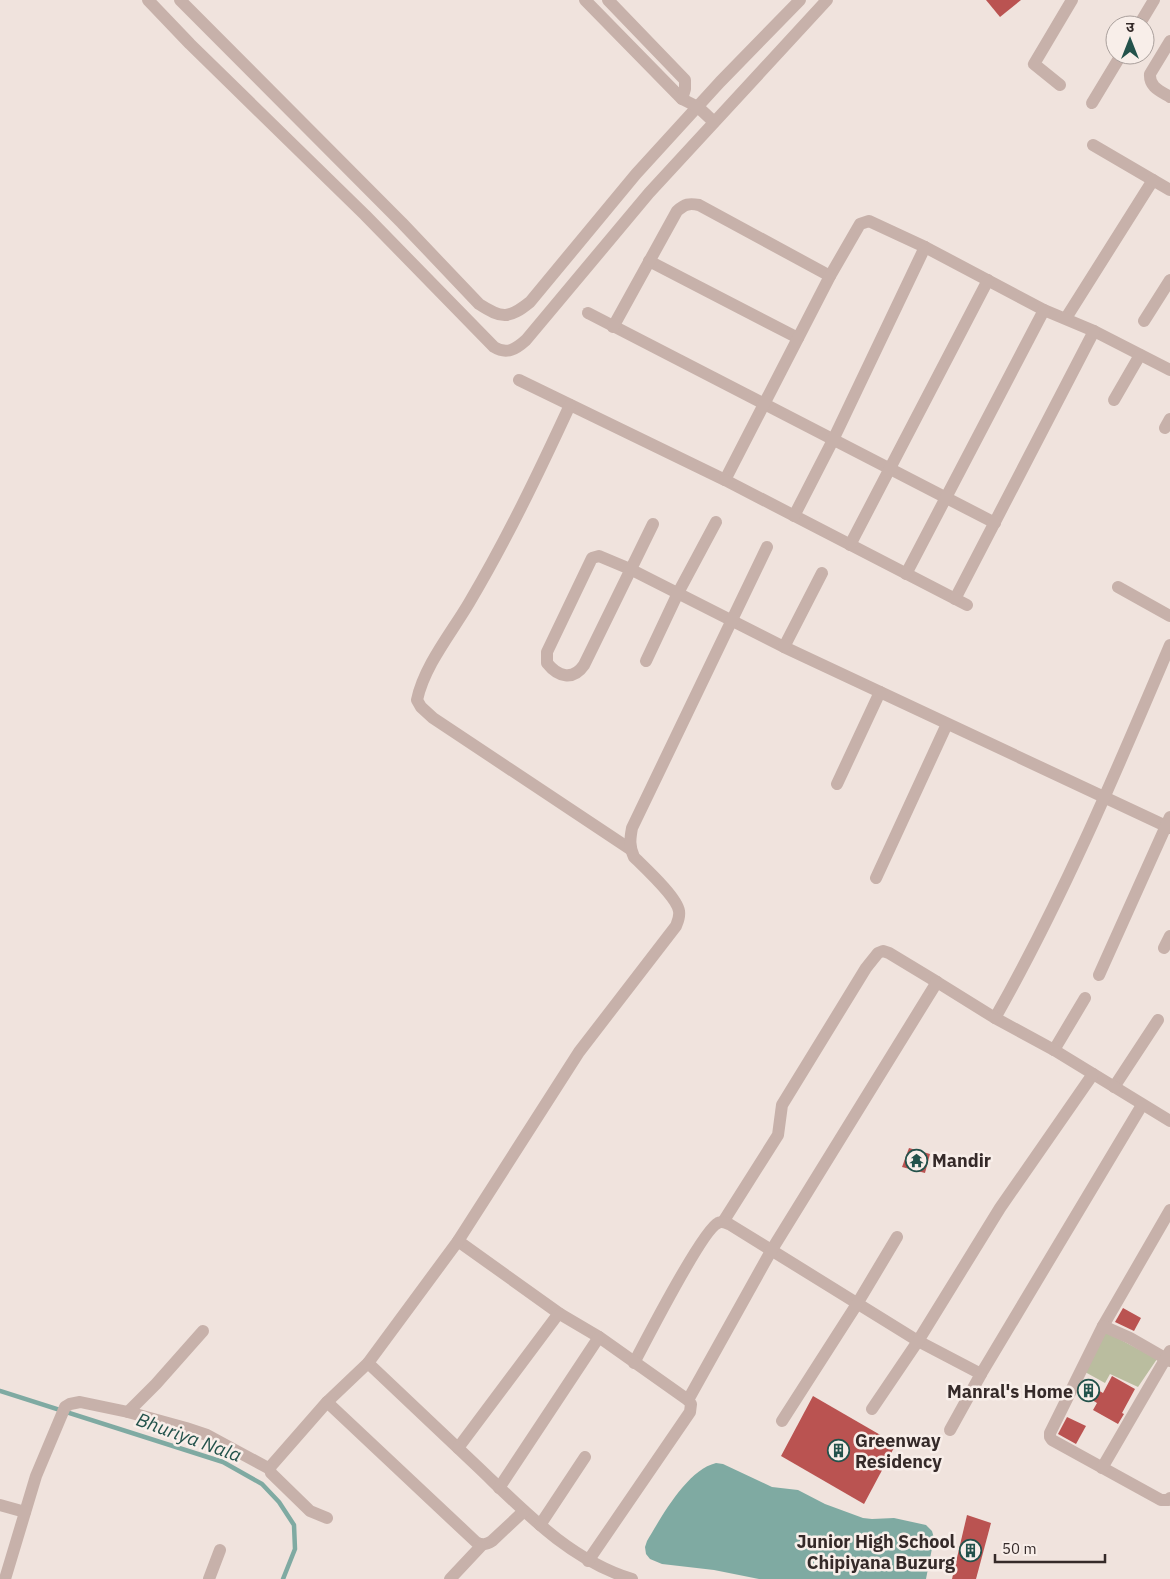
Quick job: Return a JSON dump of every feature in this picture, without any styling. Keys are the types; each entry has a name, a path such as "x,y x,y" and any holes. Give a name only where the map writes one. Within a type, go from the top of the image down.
{"street":[{"path":"148,0 190,44 365,215 494,347 501,351 510,352 520,346 649,193 827,0"},
{"path":"180,0 402,223 479,304 493,314 506,316 517,312 530,302 636,174 800,0"},
{"path":"585,0 682,99 698,107 714,122"},
{"path":"608,0 685,80 682,99"},
{"path":"1060,85 1034,64 1072,0"},
{"path":"1145,15 1154,0"},
{"path":"1170,40 1150,74 1154,87 1170,97"},
{"path":"1092,103 1115,65"},
{"path":"259,112 275,96"},
{"path":"1093,145 1170,190"},
{"path":"1066,318 1153,180"},
{"path":"614,327 677,210 684,205 699,205 830,276"},
{"path":"725,480 830,276 860,224 864,222 873,222 925,247 1044,310 1066,318 1170,370"},
{"path":"794,516 833,440 925,247"},
{"path":"649,261 798,338"},
{"path":"850,545 988,280"},
{"path":"1144,321 1170,280"},
{"path":"540,290 559,300"},
{"path":"906,574 1044,310"},
{"path":"588,314 995,523"},
{"path":"955,599 1094,332"},
{"path":"1114,400 1140,355"},
{"path":"519,380 725,480 967,605"},
{"path":"270,1469 327,1402 368,1363 458,1241 579,1052 676,926 679,917 679,909 674,899 634,856 630,849 433,718 421,707 417,700 419,690 433,662 470,602 535,481 570,406"},
{"path":"646,661 678,593 716,522"},
{"path":"653,524 630,569 581,670 570,676 550,667 546,658 547,652 592,558 599,556 630,569 732,622 947,724 1105,798 1169,824 1099,975"},
{"path":"630,849 632,828 767,547"},
{"path":"784,647 822,573"},
{"path":"1118,587 1170,616"},
{"path":"995,1018 1028,959 1105,798 1170,646"},
{"path":"837,784 880,692"},
{"path":"876,878 947,724"},
{"path":"1164,948 1170,936"},
{"path":"723,1222 778,1136 782,1104 866,968 878,953 882,952 889,953 995,1018 1054,1050 1142,1105 1168,1115"},
{"path":"688,1400 771,1251 937,982"},
{"path":"1054,1050 1085,998"},
{"path":"1114,1087 1158,1020"},
{"path":"872,1409 918,1341 1000,1208 1093,1074"},
{"path":"950,1430 981,1374 1142,1105"},
{"path":"1170,1210 1103,1326 1050,1433 1052,1440 1161,1500 1168,1500 1170,1498"},
{"path":"634,1363 696,1252 714,1226 723,1222 918,1341 981,1374"},
{"path":"782,1421 857,1304 896,1237"},
{"path":"458,1241 560,1314 599,1338 688,1400 691,1404 690,1412 588,1561"},
{"path":"458,1448 560,1314"},
{"path":"1102,1468 1169,1356 1103,1326"},
{"path":"128,1412 156,1384 203,1331"},
{"path":"499,1488 599,1338"},
{"path":"368,1363 540,1525 588,1561 613,1573 632,1579"},
{"path":"5,1579 36,1476 56,1427 65,1407 80,1402 128,1412 207,1435 270,1469 271,1473 310,1511 327,1518"},
{"path":"327,1402 476,1542 482,1545"},
{"path":"540,1525 585,1458"},
{"path":"0,1505 25,1512"},
{"path":"450,1579 482,1545 492,1541 524,1511"},
{"path":"209,1579 220,1550"}],"green space":[{"path":"1104,1331 1157,1359 1138,1387 1110,1374 1105,1383 1085,1372"}],"water":[{"path":"716,1463 723,1464 772,1487 798,1490 825,1504 863,1518 894,1518 926,1525 932,1531 934,1538 926,1579 759,1579 714,1570 662,1564 650,1559 646,1554 645,1547 647,1541 676,1495 685,1484 705,1467"}],"building":[{"path":"986,0 1021,0 1000,17"},
{"name":"Mandir","path":"909,1148 930,1154 925,1173 902,1167"},
{"path":"1123,1308 1141,1318 1134,1331 1115,1322"},
{"path":"1112,1376 1135,1389 1118,1424 1093,1410 1097,1403 1079,1392 1084,1382 1103,1393"},
{"name":"Greenway Residency","path":"813,1396 896,1444 864,1504 781,1456"},
{"path":"1067,1417 1086,1426 1076,1444 1058,1434"},
{"name":"Junior High School Chipiyana Buzurg","path":"967,1515 991,1523 976,1579 952,1579"}],"waterway":[{"name":"Bhuriya Nala","path":"0,1391 223,1462 262,1484 279,1502 294,1525 295,1549 283,1579"}],"place":[{"name":"Mandir","path":"916,1160"},
{"name":"Manral's Home","path":"1089,1391"},
{"name":"Greenway Residency","path":"839,1450"},
{"name":"Junior High School Chipiyana Buzurg","path":"971,1551"}]}
